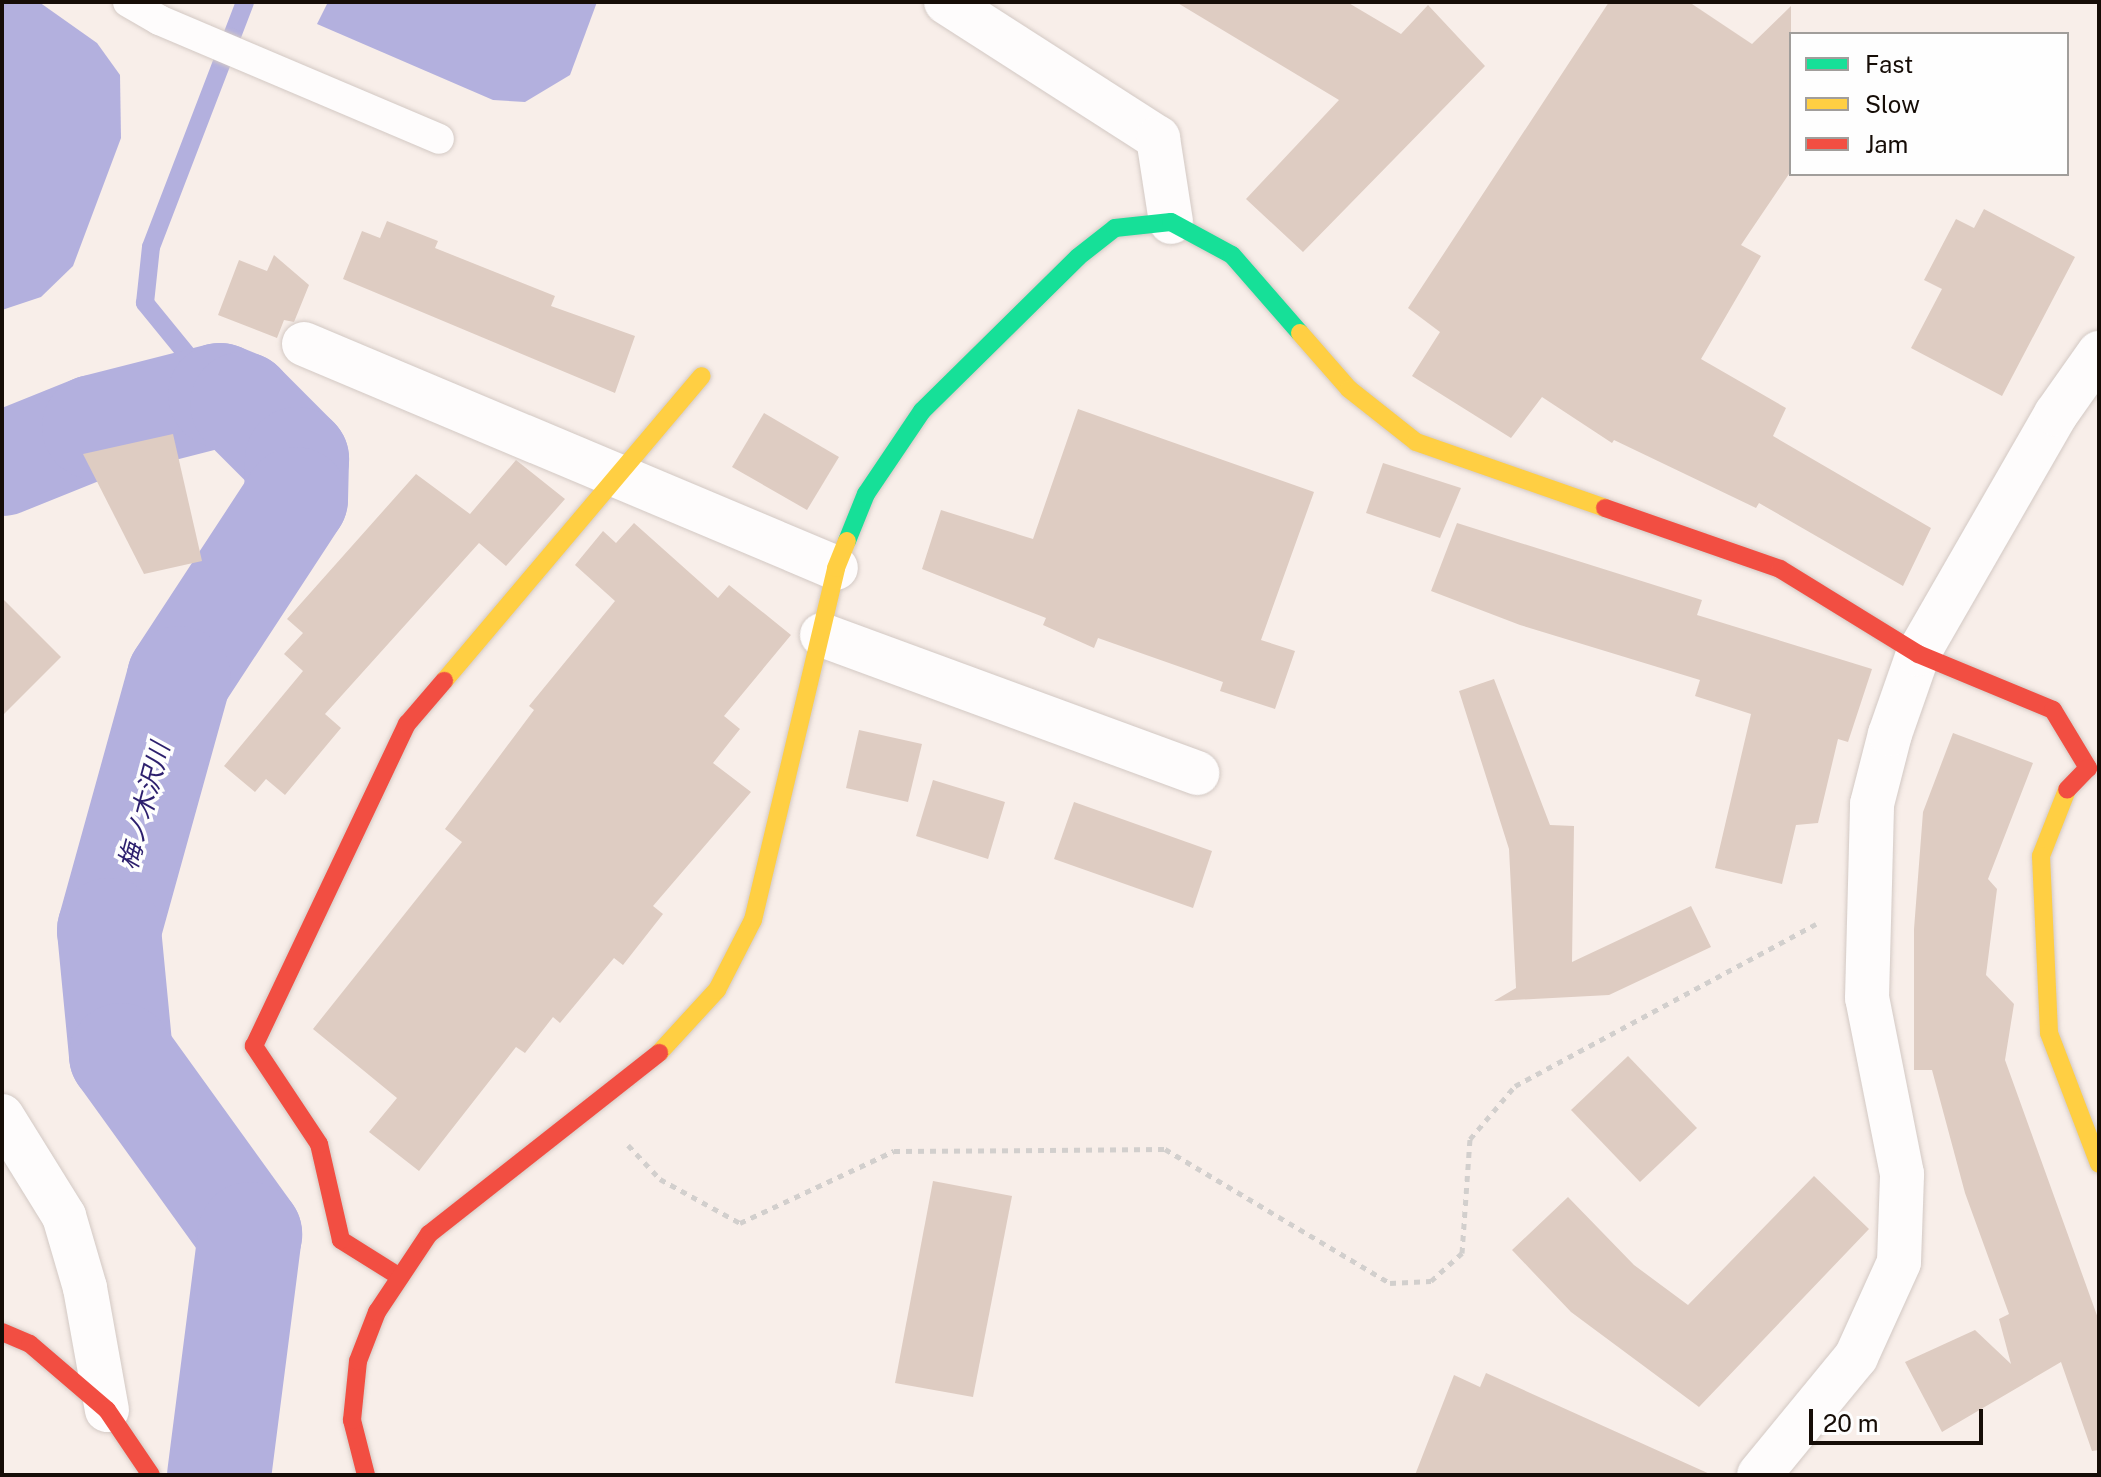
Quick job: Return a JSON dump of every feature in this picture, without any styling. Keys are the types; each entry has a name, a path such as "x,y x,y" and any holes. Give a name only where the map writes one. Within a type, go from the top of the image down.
{"street":[{"path":"946,2 1158,138 1171,222"},
{"path":"366,1475 352,1420 358,1361 377,1312 429,1234 593,1108 670,1044 717,990 753,920 836,568 866,494 922,411 1078,257 1115,228 1171,222 1232,255 1349,389 1416,442 1780,569 1918,654 2053,710 2088,768 2064,794 2041,856 2049,1033 2099,1164"},
{"path":"304,344 836,568"},
{"path":"1759,1475 1856,1357 1899,1262 1902,1174 1867,998 1872,804 1918,654 2056,414 2099,353"},
{"path":"400,1277 341,1240 319,1144 254,1046 407,724 702,376"},
{"path":"822,635 1197,773"},
{"path":"2,1116 64,1216 85,1288 107,1410"},
{"path":"2,1332 30,1344 107,1410 151,1475"}],"lane":[{"path":"128,2 159,20 439,139"}],"path":[{"path":"593,1108 660,1179 740,1223 894,1151 1165,1149 1390,1283 1431,1281 1462,1253 1470,1139 1515,1086 1870,895"}],"water":[{"path":"2,2 39,2 97,43 120,75 121,138 73,266 41,297 2,310"},
{"path":"328,2 597,2 570,75 525,102 493,100 317,24"}],"building":[{"path":"1176,2 1347,2 1401,34 1428,5 1485,66 1303,252 1246,199 1339,100"},
{"path":"1609,2 1689,2 1752,44 1791,6 1789,174 1741,245 1761,256 1701,359 1786,408 1773,436 1931,528 1903,586 1759,503 1756,508 1614,440 1612,443 1542,397 1511,438 1412,376 1440,332 1408,308"},
{"path":"1984,209 2075,257 2002,396 1911,348 1942,289 1924,280 1956,219 1974,228"},
{"path":"387,221 438,241 435,248 555,296 551,306 635,336 615,393 343,279 362,231 380,238"},
{"path":"274,255 309,285 294,322 284,320 277,338 218,315 239,260 267,271"},
{"path":"1078,409 1314,492 1261,640 1295,651 1275,709 1220,691 1223,682 1098,638 1094,648 1043,625 1046,618 922,569 941,510 1033,539"},
{"path":"764,413 839,457 807,510 732,467"},
{"path":"173,434 202,561 144,574 83,454"},
{"path":"516,460 565,499 506,566 479,543 325,714 341,728 285,795 266,779 255,792 224,766 303,671 284,654 303,633 287,619 416,474 470,514"},
{"path":"1383,463 1461,488 1440,538 1366,513"},
{"path":"634,523 718,598 729,585 791,635 724,716 740,729 713,763 751,792 653,906 663,914 623,965 614,958 560,1023 553,1017 525,1053 516,1047 419,1171 369,1132 397,1098 313,1029 462,842 445,829 534,710 529,706 615,601 575,565 603,531 616,543"},
{"path":"1457,523 1702,600 1697,615 1872,669 1848,742 1838,739 1818,823 1796,825 1782,884 1715,868 1751,714 1695,696 1700,680 1520,625 1431,591"},
{"path":"2,598 61,657 2,716"},
{"path":"1494,679 1550,825 1574,826 1572,962 1691,906 1711,947 1609,995 1494,1001 1516,988 1509,849 1459,691"},
{"path":"859,730 922,744 908,802 846,788"},
{"path":"1953,733 2033,763 1988,879 1997,889 1986,975 2014,1004 2005,1060 2099,1321 2099,1450 2092,1451 2061,1362 1942,1432 1905,1362 1975,1330 2011,1364 1999,1319 2009,1314 1965,1193 1932,1070 1914,1070 1914,929 1923,812"},
{"path":"933,780 1005,802 988,859 916,836"},
{"path":"1074,802 1212,851 1193,908 1054,859"},
{"path":"1628,1056 1697,1128 1640,1182 1571,1110"},
{"path":"1814,1176 1869,1229 1699,1407 1571,1312 1512,1250 1568,1197 1634,1265 1688,1305"},
{"path":"933,1181 1012,1196 973,1397 895,1383"},
{"path":"1486,1373 1712,1475 1415,1475 1454,1375 1480,1387"}],"waterway":[{"path":"220,395 145,303 151,247 245,2"},
{"name":"梅ノ木沢川","path":"2,464 94,427 220,395 242,404 297,459 296,499 179,678 109,930 121,1055 250,1234 219,1475"}],"traffic: fast":[{"path":"847,541 866,494 922,411 1078,257 1115,228 1171,222 1232,255 1300,333"}],"traffic: slow":[{"path":"1300,333 1349,389 1416,442 1605,508"},
{"path":"444,681 702,376"},
{"path":"659,1053 717,990 753,920 836,568 847,541"},
{"path":"2067,790 2041,856 2049,1033 2099,1164"}],"traffic: jam":[{"path":"1605,508 1780,569 1918,654 2053,710 2088,768 2067,790"},
{"path":"400,1277 341,1240 319,1144 254,1046 407,724 444,681"},
{"path":"366,1475 352,1420 358,1361 377,1312 429,1234 659,1053"},
{"path":"2,1332 30,1344 107,1410 151,1475"}]}
